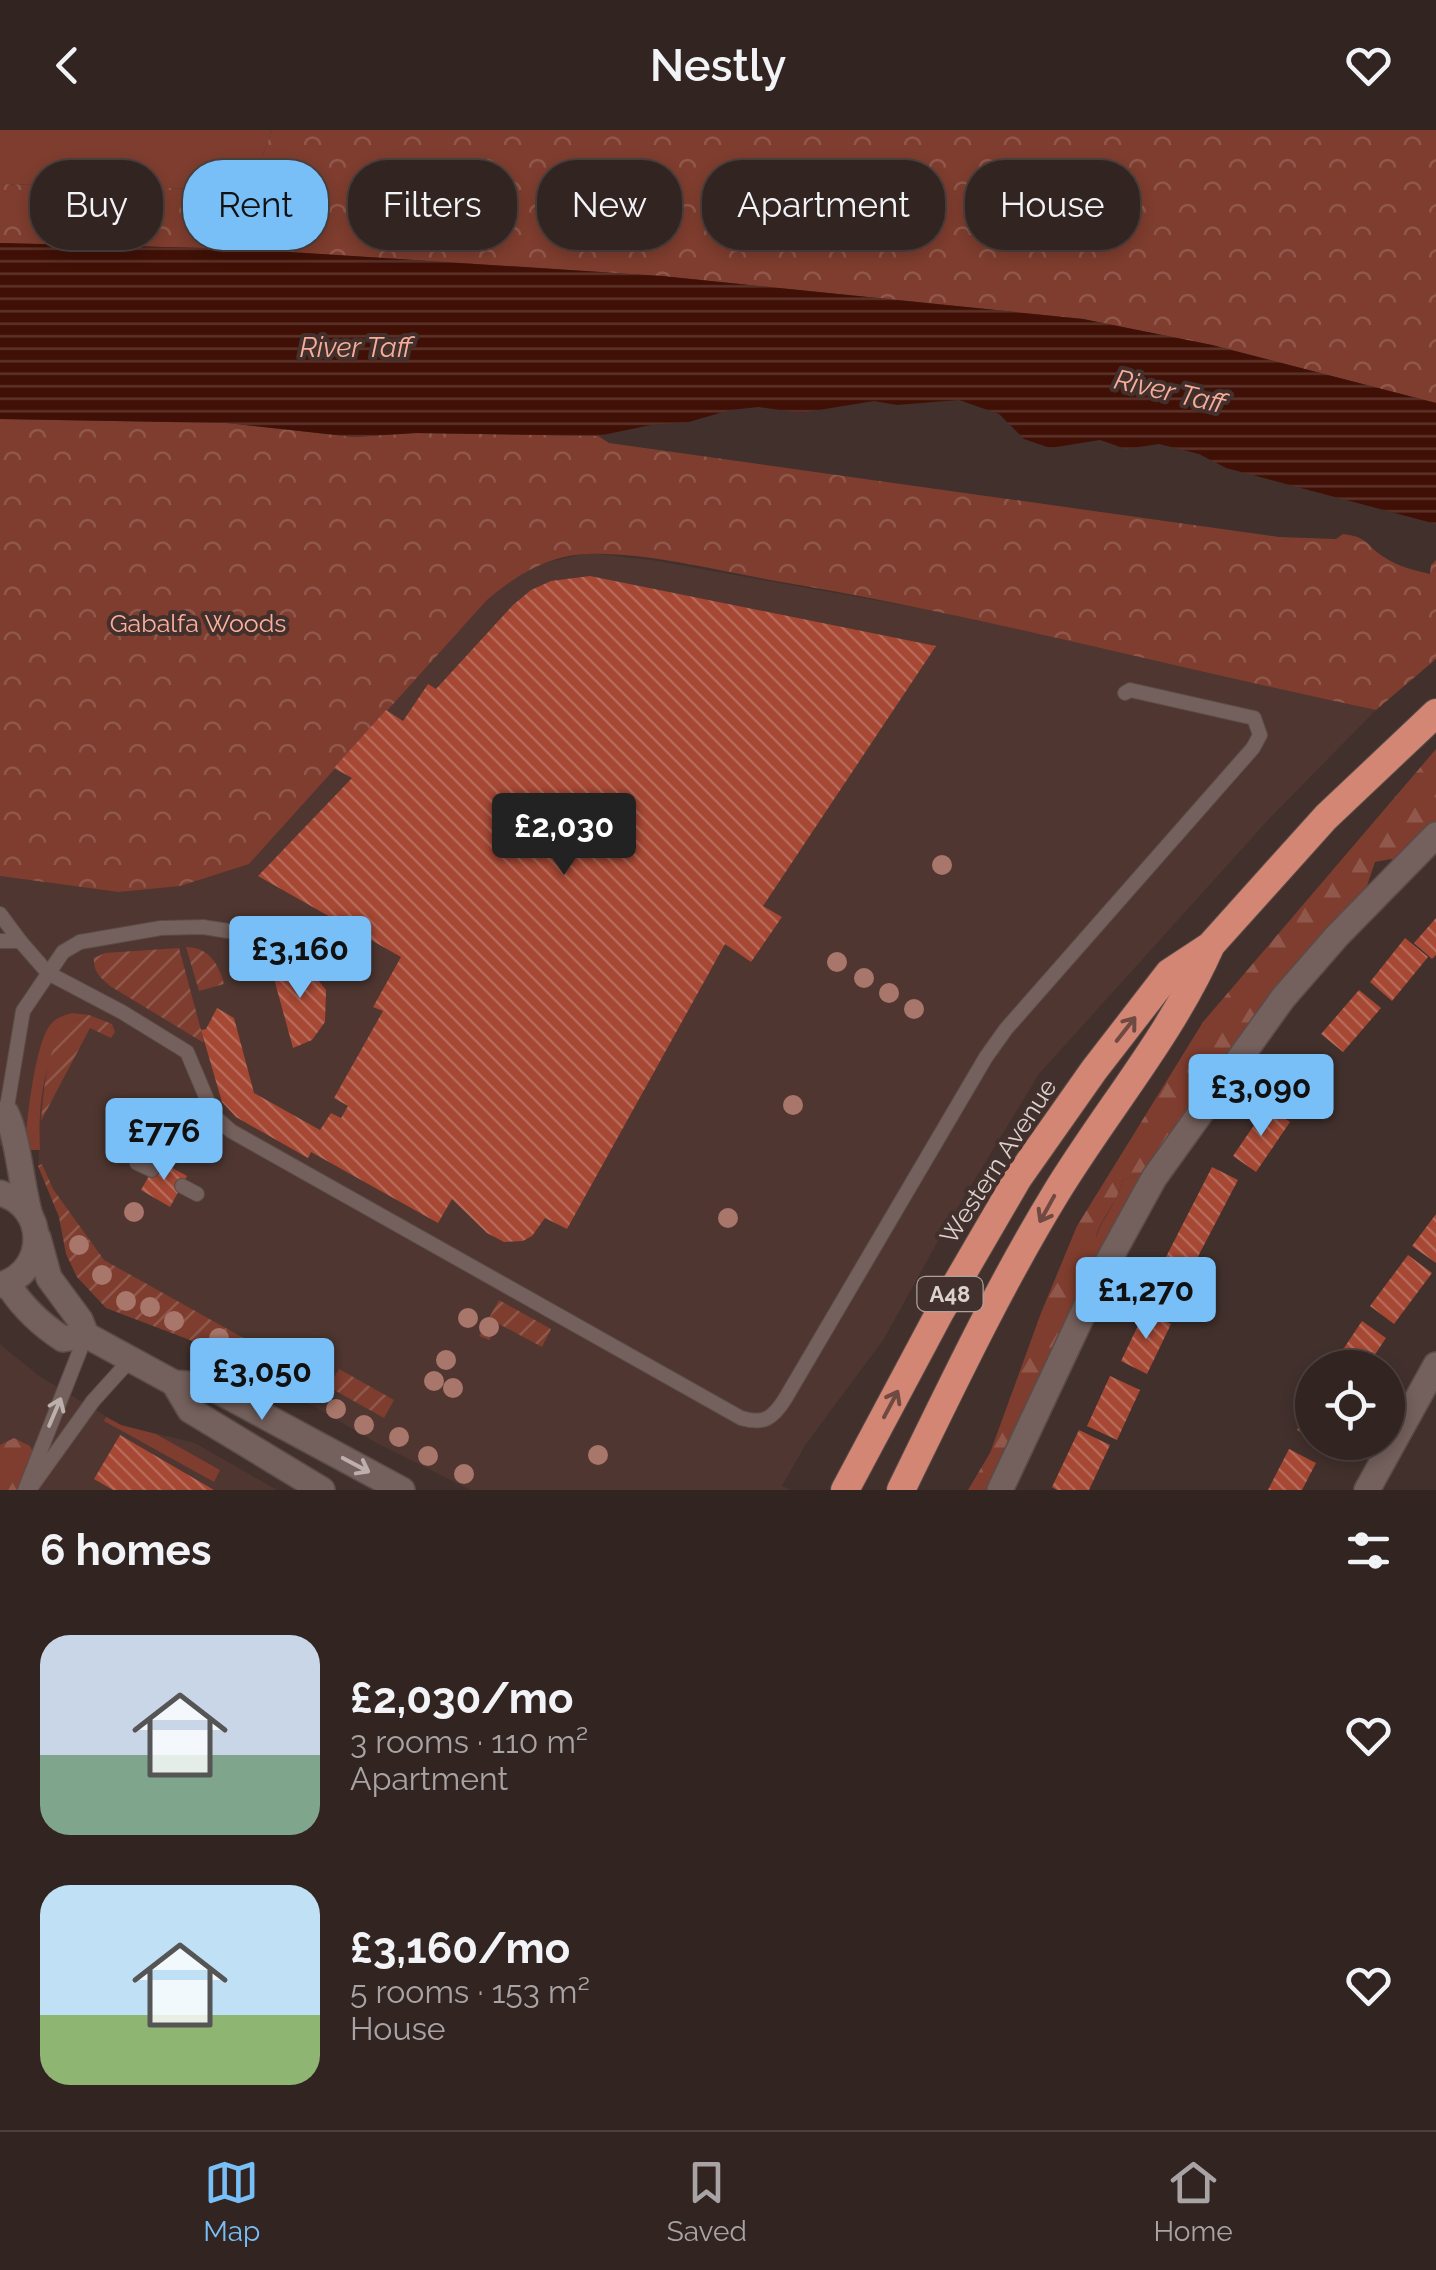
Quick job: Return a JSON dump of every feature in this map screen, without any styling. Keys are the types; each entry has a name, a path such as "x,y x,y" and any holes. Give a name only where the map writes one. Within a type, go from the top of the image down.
{"highway":[{"name":"Western Avenue","path":"846,1490 940,1312 1018,1178 1067,1106 1169,973 1210,946 1326,817 1436,712"},
{"name":"Western Avenue","path":"900,1490 980,1329 1054,1198 1190,992 1210,946"}],"street":[{"path":"1000,1490 1104,1269 1154,1178 1282,998 1436,835"},
{"path":"1,1110 13,1128 16,1161 49,1278 80,1320 86,1335 174,1383 209,1386 402,1490"},
{"path":"0,1193 20,1202 33,1223 31,1262 22,1274 4,1284 44,1327 63,1339 86,1335"},
{"path":"1367,1490 1436,1365"},
{"path":"174,1383 190,1410 322,1490"}],"lane":[{"path":"0,914 48,973 187,1052 214,1116 232,1131 741,1418 762,1422 778,1411 986,1056 1253,748 1260,735 1254,718 1130,690 1125,693"},
{"path":"1,1110 23,1011 63,952 80,942 160,928 242,933"},
{"path":"0,941 20,941"},
{"path":"138,1162 152,1170"},
{"path":"182,1186 197,1194"},
{"path":"27,1490 86,1335"},
{"path":"27,1490 93,1401 130,1360"}],"shaded area":[{"path":"587,553 652,560 963,616 1376,710 1270,818 1039,1074 944,1230 884,1339 806,1444 782,1486 790,1490 471,1490 310,1404 290,1390 275,1369 243,1351 203,1345 106,1308 77,1277 66,1254 59,1217 38,1166 39,1150 0,1146 0,876 118,892 249,864 487,600 517,574"},
{"path":"0,1344 39,1376 121,1425 195,1443 277,1490 0,1490"}],"green space":[{"path":"0,130 272,130 261,160 183,160 183,188 163,188 163,160 30,160 30,185 0,184"},
{"path":"272,130 1436,130 1436,403 1212,345 1083,319 662,276 259,250 328,250 328,160 261,160"},
{"path":"0,184 30,185 30,244 0,243"},
{"path":"163,188 183,188 183,248 163,247"},
{"name":"Gabalfa Woods","path":"0,419 227,423 354,437 416,433 598,436 609,443 1279,537 1336,539 1343,534 1351,535 1412,570 1430,574 1436,560 1436,659 1376,710 852,595 658,559 574,555 534,568 487,600 249,864 180,886 118,892 0,876"},
{"path":"1436,749 1436,846 1409,867 1391,859 1375,862 1360,907 1153,1169 1123,1180 1096,1236 1104,1252 996,1490 968,1490 990,1453 1077,1226 1203,1022"},
{"path":"186,947 201,950 212,958 224,984 199,991"},
{"path":"179,948 204,1043 110,986 95,967 94,958 105,953"},
{"path":"72,1013 89,1015 74,1023 53,1053 42,1093 40,1150 25,1150 40,1047 51,1024"},
{"path":"89,1015 112,1024 115,1032 111,1038 90,1028 41,1121 55,1045 74,1022"},
{"path":"42,1164 53,1189 104,1260 329,1386 339,1369 394,1400 384,1418 334,1390 310,1404 290,1390 275,1369 243,1351 203,1345 106,1308 77,1277 66,1254 59,1217 38,1166"},
{"path":"1149,1170 1104,1252 1096,1237 1123,1180"},
{"path":"499,1300 551,1329 542,1347 499,1324 489,1340 479,1336"},
{"path":"106,1417 156,1434 220,1470 214,1482 104,1421"},
{"path":"14,1438 30,1446 34,1454 22,1490 0,1490 0,1445"}],"water":[{"name":"River Taff","path":"0,243 30,244 30,250 259,250 662,276 1083,319 1212,345 1436,403 1436,524 1226,468 1199,454 1159,444 1126,449 1100,440 1050,448 1024,439 999,414 959,400 897,405 874,401 801,413 759,407 598,436 416,433 354,437 227,423 0,419"}],"building":[{"path":"590,576 936,646 763,906 782,917 751,962 725,944 567,1229 545,1218 532,1236 523,1241 504,1242 487,1233 452,1199 438,1223 311,1152 308,1158 236,1117 222,1102 201,1030 206,1029 217,1008 234,1018 254,1093 320,1130 331,1113 341,1118 348,1106 334,1098 383,1011 373,1007 401,957 258,876 352,778 334,768 386,710 403,721 428,684 436,689 531,590 551,581"},
{"path":"1436,918 1436,955 1432,959 1414,943"},
{"path":"1405,938 1428,957 1392,1001 1370,982"},
{"path":"280,961 309,969 326,990 325,1022 312,1040 293,1048 270,964"},
{"path":"1359,990 1381,1008 1343,1052 1321,1034"},
{"path":"1300,1055 1327,1074 1300,1113 1273,1095"},
{"path":"1267,1106 1290,1122 1256,1172 1233,1156"},
{"path":"158,1160 187,1176 170,1207 141,1190"},
{"path":"1212,1167 1238,1180 1170,1310 1145,1298"},
{"path":"1436,1214 1436,1263 1412,1246"},
{"path":"1408,1255 1432,1273 1394,1324 1370,1306"},
{"path":"1145,1311 1171,1324 1147,1374 1121,1361"},
{"path":"1362,1321 1386,1338 1378,1350 1343,1350"},
{"path":"1110,1376 1140,1390 1117,1440 1087,1426"},
{"path":"1079,1430 1110,1445 1089,1490 1057,1490 1052,1487"},
{"path":"120,1435 214,1490 113,1490 94,1479"},
{"path":"1289,1449 1295,1452 1295,1460 1316,1463 1302,1490 1268,1490"}]}
